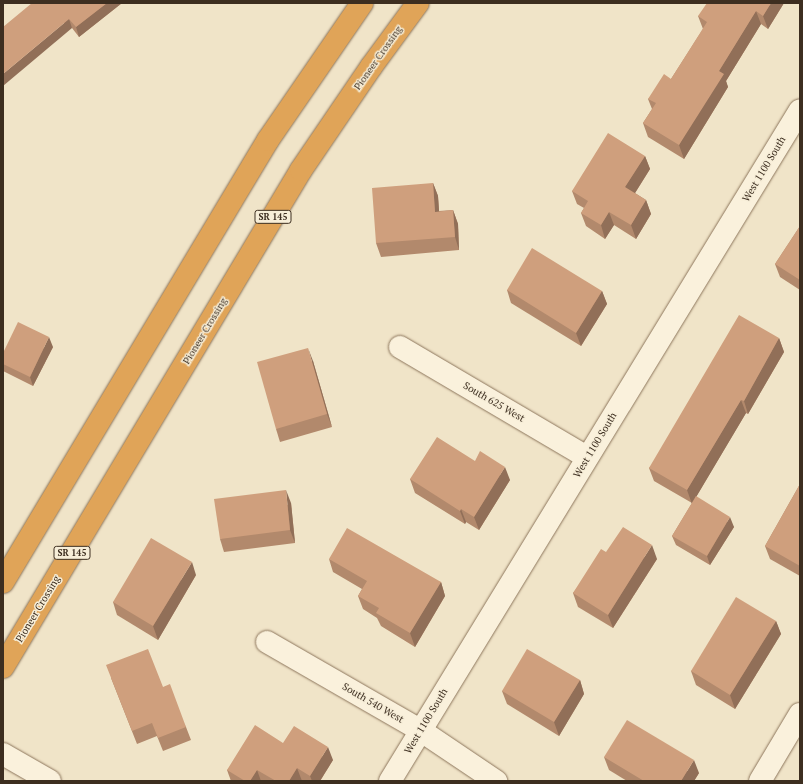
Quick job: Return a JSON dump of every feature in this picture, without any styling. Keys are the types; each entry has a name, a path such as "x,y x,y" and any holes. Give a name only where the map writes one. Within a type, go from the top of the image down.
{"highway":[{"path":"3,582 268,140 362,3"},
{"name":"Pioneer Crossing","path":"3,667 301,170 371,67 418,3"}],"street":[{"name":"West 1100 South","path":"390,781 800,110"},
{"name":"South 625 West","path":"400,347 588,457"},
{"name":"South 540 West","path":"267,642 420,730 496,781"},
{"path":"760,781 800,714"},
{"path":"3,754 50,781"}],"building":[{"path":"32,3 107,3 76,27 69,19 3,74 3,27"},
{"path":"707,3 771,3 763,16 756,11 719,71 724,74 679,145 643,123 656,103 648,99 664,74 671,79 707,22 698,16"},
{"path":"608,133 645,156 625,187 646,200 631,225 609,212 601,225 581,213 588,201 572,191"},
{"path":"433,183 435,212 453,210 455,237 376,243 372,188"},
{"path":"800,226 800,280 775,264"},
{"path":"532,248 602,291 576,333 507,290"},
{"path":"739,315 779,338 744,401 741,400 687,490 649,468"},
{"path":"18,322 49,337 30,377 3,364 3,353"},
{"path":"308,348 327,414 276,429 257,362"},
{"path":"437,437 475,461 480,451 505,467 474,517 461,509 460,511 410,479"},
{"path":"800,484 800,566 765,546"},
{"path":"286,490 290,530 220,539 214,499"},
{"path":"696,496 730,517 707,556 672,536"},
{"path":"623,527 652,545 608,615 573,593 601,549 606,552"},
{"path":"347,528 441,582 410,633 376,613 379,608 358,596 367,581 329,559"},
{"path":"151,538 192,562 153,626 113,602"},
{"path":"736,597 776,621 730,695 691,671"},
{"path":"148,649 163,687 170,684 186,727 158,738 152,723 132,731 106,665"},
{"path":"527,649 580,680 554,722 502,691"},
{"path":"627,720 694,760 681,781 644,781 604,757"},
{"path":"255,725 283,743 294,726 328,747 310,776 297,768 289,781 276,781 257,770 250,781 245,781 227,770"}]}
